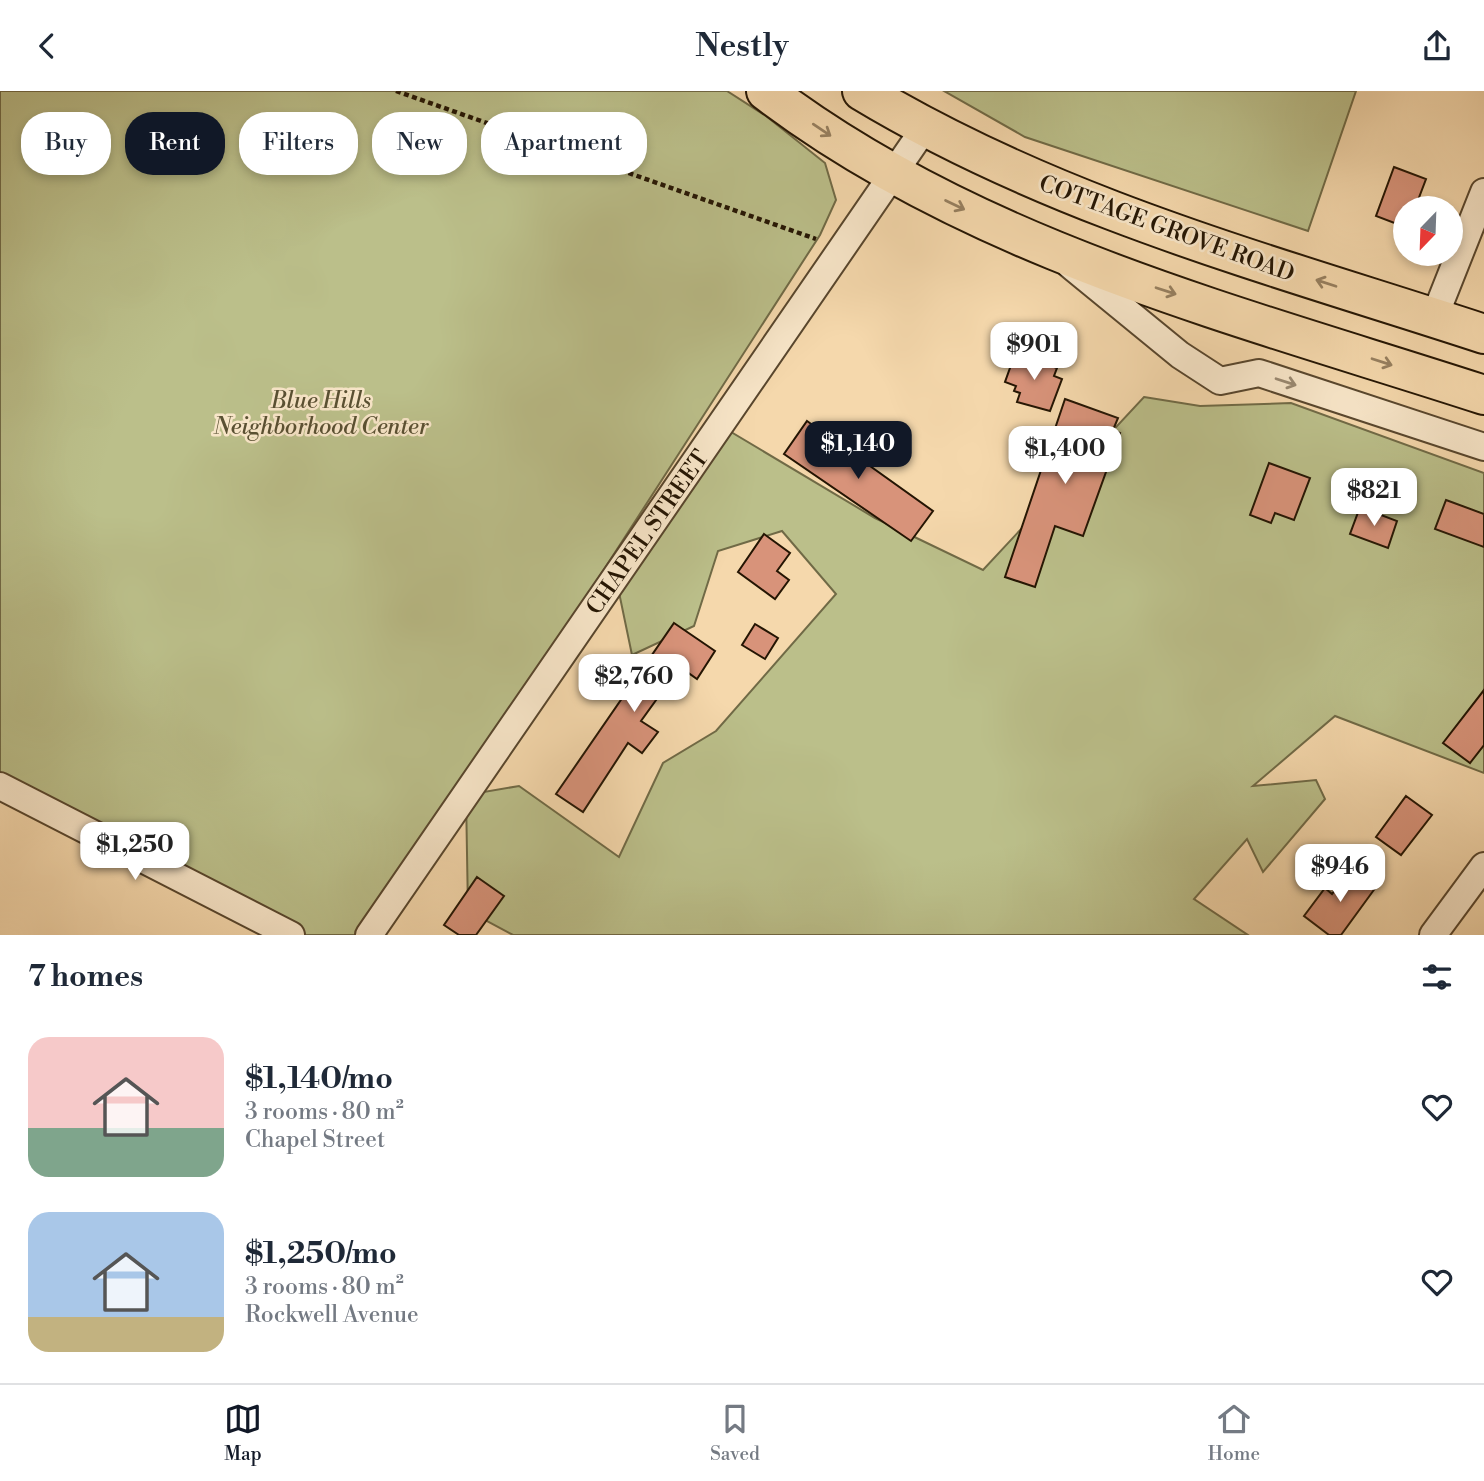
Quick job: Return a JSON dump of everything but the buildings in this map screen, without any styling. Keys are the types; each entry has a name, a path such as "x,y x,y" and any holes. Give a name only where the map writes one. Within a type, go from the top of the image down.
{"main road":[{"path":"766,91 894,176 1010,232 1110,273 1484,395"},
{"name":"COTTAGE GROVE ROAD","path":"862,91 924,129 1027,178 1151,227 1484,334"}],"street":[{"name":"CHAPEL STREET","path":"369,935 844,249 924,129"},
{"path":"1434,318 1472,256 1484,192"},
{"path":"1047,246 1180,355 1220,381 1259,373 1484,447"},
{"path":"0,786 290,935"},
{"path":"1433,935 1484,866"}],"path":[{"path":"396,91 844,249"}],"green space":[{"name":"Blue Hills Neighborhood Center","path":"0,91 727,91 766,116 825,163 836,200 820,235 368,935 291,935 0,786"},
{"path":"944,91 1356,91 1308,231 1025,137"},
{"path":"1144,397 1200,406 1291,403 1484,473 1484,773 1335,716 1253,786 1316,780 1325,799 1263,872 1247,839 1194,899 1248,935 513,935 468,911 466,795 519,786 619,857 663,763 716,731 836,594 782,531 718,551 694,626 632,655 616,578 721,426 875,518 983,570"}]}
